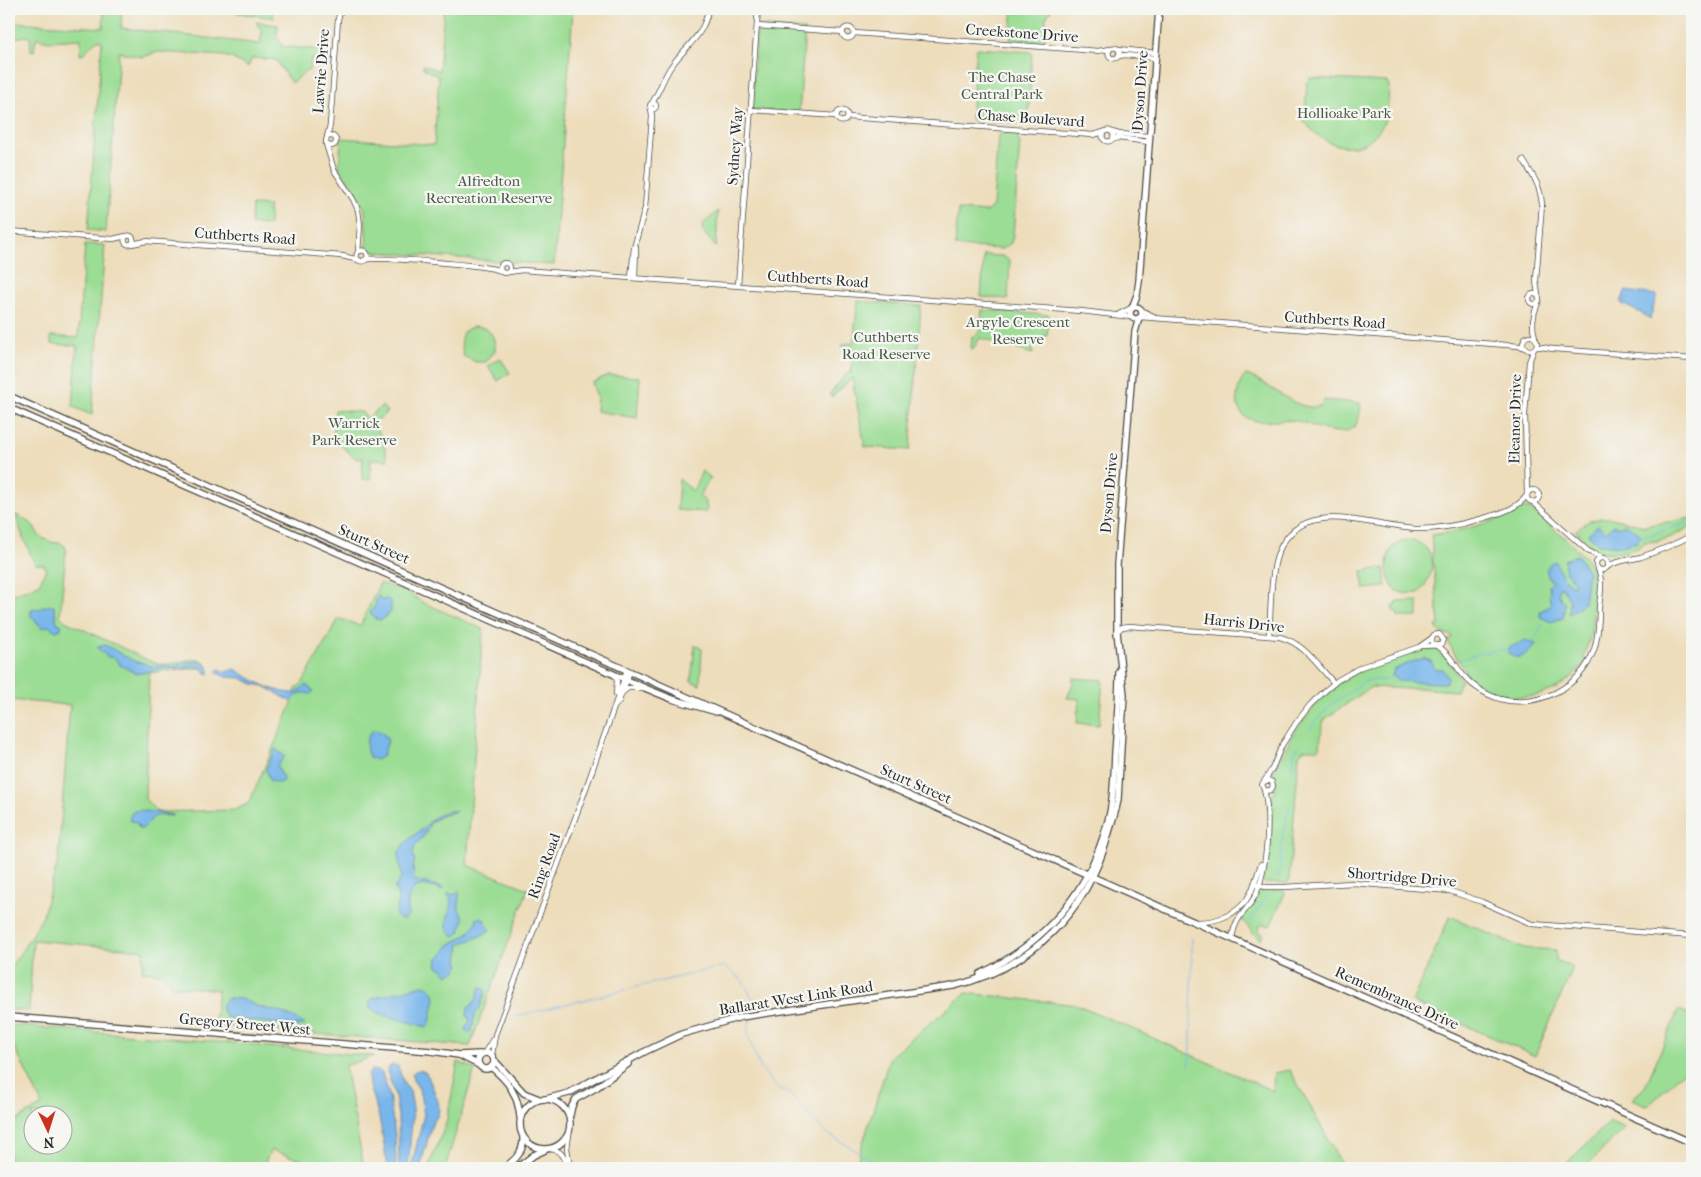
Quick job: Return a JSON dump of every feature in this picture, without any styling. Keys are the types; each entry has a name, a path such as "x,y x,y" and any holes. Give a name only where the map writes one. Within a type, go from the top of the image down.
{"main road":[{"name":"Dyson Drive","path":"1132,308 1137,295 1159,9"},
{"name":"Dyson Drive","path":"1137,295 1141,309"},
{"path":"1136,306 1141,309 1142,314 1140,318 1132,317 1130,312 1132,308 1136,306"},
{"name":"Dyson Drive","path":"1132,317 1135,332"},
{"name":"Dyson Drive","path":"1090,875 1114,820 1118,800 1124,695 1117,632 1117,548 1135,332 1140,318"},
{"name":"Sturt Street","path":"9,396 1090,875"},
{"name":"Sturt Street","path":"9,408 644,688 672,699 728,716"},
{"path":"351,560 350,554 354,549"},
{"path":"536,630 534,634 536,640"},
{"name":"Remembrance Drive","path":"1090,875 1692,1143"},
{"name":"Ballarat West Link Road","path":"544,1099 569,1093 644,1052 682,1034 741,1017 958,985 981,978 1007,966 1030,951 1061,925 1077,904 1090,875"},
{"name":"Gregory Street West","path":"9,1017 431,1051 459,1055 482,1053"},
{"name":"Ballarat West Link Road","path":"570,1120 572,1106 578,1097 597,1087 644,1052"},
{"path":"479,1065 478,1059 482,1053 493,1058 524,1093 534,1098 555,1101 562,1105 570,1120 570,1129 563,1142 534,1156 517,1168"},
{"path":"459,1055 486,1069 491,1067"},
{"path":"491,1067 493,1058"},
{"path":"491,1067 503,1077 513,1090 519,1110 522,1150 504,1168"},
{"path":"520,1122 522,1113 528,1105 544,1099"},
{"path":"522,1136 531,1145 539,1149 548,1149"}],"street":[{"name":"Lawrie Drive","path":"326,144 330,125 338,9"},
{"path":"633,278 636,238 645,208 654,106 672,65 702,30 708,9"},
{"name":"Sydney Way","path":"738,286 758,9"},
{"path":"757,26 843,32"},
{"path":"849,27 854,33 848,39 843,36 843,32 844,29 849,27"},
{"name":"Creekstone Drive","path":"854,33 1098,51 1110,49"},
{"path":"1114,47 1156,55 1124,55 1113,58 1109,55 1110,49 1114,47"},
{"path":"1118,49 1120,52 1118,56"},
{"name":"Creekstone Drive","path":"1098,51 1109,55"},
{"path":"751,110 836,116"},
{"path":"842,111 846,112 848,116 842,122 838,121 836,116 842,111"},
{"name":"Chase Boulevard","path":"848,116 1093,135 1103,139"},
{"name":"Lawrie Drive","path":"330,125 335,141"},
{"path":"1108,130 1119,134 1149,139 1118,138 1108,142 1102,136 1108,130"},
{"name":"Chase Boulevard","path":"1093,135 1104,132"},
{"path":"1112,132 1112,140"},
{"path":"327,137 331,135 335,141"},
{"path":"326,144 331,146 335,141"},
{"path":"330,157 335,141"},
{"path":"326,144 335,172 358,210 360,239 356,256 361,260 367,257 360,239"},
{"path":"1523,160 1536,181 1541,194 1542,204 1536,281 1540,299 1533,314"},
{"path":"9,231 113,239 132,244 134,241 134,238 130,235 113,239"},
{"path":"126,236 126,243"},
{"name":"Cuthberts Road","path":"134,238 146,241 342,256 361,260 381,259 489,267 501,265"},
{"name":"Cuthberts Road","path":"132,244 146,241"},
{"path":"358,252 362,250 366,252"},
{"name":"Cuthberts Road","path":"342,256 358,252"},
{"name":"Cuthberts Road","path":"366,252 381,259"},
{"path":"506,263 509,265 510,269 508,272 505,274 500,271 501,265 506,263"},
{"name":"Cuthberts Road","path":"509,265 522,270"},
{"name":"Cuthberts Road","path":"489,267 500,271"},
{"name":"Cuthberts Road","path":"508,272 522,270 633,278 1113,314 1132,317"},
{"path":"1536,281 1529,300 1533,314 1532,323 1523,342 1525,348 1529,350 1535,348 1560,349 1692,359"},
{"path":"1530,296 1538,295"},
{"path":"1531,303 1538,303"},
{"name":"Cuthberts Road","path":"1113,314 1123,313 1132,308"},
{"name":"Cuthberts Road","path":"1141,309 1149,315 1162,319"},
{"name":"Cuthberts Road","path":"1140,318 1506,345 1525,348"},
{"path":"1532,323 1536,339 1535,348"},
{"path":"1526,338 1532,336 1545,345 1560,349"},
{"name":"Cuthberts Road","path":"1506,345 1526,338"},
{"name":"Eleanor Drive","path":"1525,348 1529,362"},
{"name":"Eleanor Drive","path":"1527,495 1528,476 1525,421 1529,362 1535,348"},
{"name":"Eleanor Drive","path":"1528,476 1531,486 1535,490"},
{"path":"1518,505 1530,491 1535,490 1538,492 1543,510"},
{"path":"1527,495 1529,500 1543,510 1588,551 1597,566 1601,582"},
{"path":"1269,636 1277,556 1286,538 1303,524 1325,517 1418,529 1442,528 1476,521 1518,505 1532,502 1539,497"},
{"path":"1597,566 1602,570 1620,561 1678,544 1692,535"},
{"path":"1432,638 1432,643 1447,654 1468,681 1482,691 1510,701 1536,700 1553,694 1578,676 1591,656 1597,636 1601,582 1608,561 1588,551"},
{"path":"1597,566 1597,562 1603,558 1620,561"},
{"name":"Harris Drive","path":"1117,624 1288,639 1300,646 1334,683"},
{"name":"Harris Drive","path":"1117,632 1122,627 1134,626"},
{"path":"1419,647 1435,635 1440,635 1443,638 1447,654"},
{"path":"1232,939 1236,922 1252,900 1266,848 1266,806 1262,787 1282,745 1296,723 1313,702 1334,683 1350,672 1369,663 1419,647 1440,646 1443,642"},
{"name":"Ring Road","path":"493,1058 496,1035 628,671"},
{"path":"615,675 617,684 615,703"},
{"name":"Ring Road","path":"615,703 623,692 625,679"},
{"path":"623,692 628,688 644,688"},
{"path":"1266,806 1273,786 1272,769"},
{"path":"1264,782 1269,780 1273,786"},
{"path":"1264,790 1269,791 1273,786"},
{"name":"Shortridge Drive","path":"1257,885 1285,887 1353,883 1450,891 1482,902 1532,924 1692,936"},
{"path":"1192,921 1211,920 1232,913 1245,902 1257,885"},
{"name":"Ring Road","path":"482,1053 496,1035"},
{"path":"569,1168 567,1146 570,1129"},
{"path":"548,1149 562,1154 569,1168"}],"green space":[{"path":"104,9 122,9 121,28 260,44 262,32 256,22 278,25 277,36 282,46 331,51 330,63 311,59 310,69 291,83 276,60 252,58 248,67 224,56 158,52 142,57 119,52 106,232 88,230 102,41 97,40 80,55 81,39 50,41 36,38 34,51 31,51 30,37 9,39 9,22 103,28"},
{"path":"232,9 271,9 274,18 238,13"},
{"name":"Alfredton Recreation Reserve","path":"444,9 573,9 554,265 376,252 367,248 365,210 353,186 339,169 341,138 434,145 439,77 423,68 423,65 439,71"},
{"path":"1013,9 1052,9 1046,17 1045,41 1023,43 1010,39"},
{"path":"757,26 805,30 799,113 751,110"},
{"name":"The Chase Central Park","path":"976,49 1032,53 1028,123 972,120"},
{"name":"Hollioake Park","path":"1310,78 1387,82 1389,85 1386,116 1375,136 1357,146 1337,145 1327,141 1310,128 1303,119 1307,81"},
{"path":"1010,132 1018,135 1018,141 1020,142 1011,243 1002,249 955,246 958,210 986,212 993,206 998,135"},
{"path":"252,205 269,206 269,225 251,224"},
{"path":"718,211 716,247 702,231 703,224"},
{"path":"85,244 105,245 92,415 73,407 77,346 51,344 51,336 78,338"},
{"path":"984,255 1002,256 1010,261 1008,299 981,297"},
{"name":"Cuthberts Road Reserve","path":"858,301 921,306 910,450 865,447 852,378 832,397 829,395 847,373 851,373 853,351 843,349 843,344 853,343"},
{"name":"Argyle Crescent Reserve","path":"982,310 1049,315 1047,336 1034,339 1033,354 980,338 973,349 971,349 972,336 974,337 980,331"},
{"path":"473,326 479,326 487,330 493,336 495,351 486,362 476,362 463,356 461,339 463,332"},
{"path":"500,358 510,373 498,381 488,366"},
{"path":"608,375 640,377 637,418 596,411 597,397 592,383"},
{"path":"1246,375 1302,405 1320,406 1324,400 1361,403 1357,423 1347,431 1334,432 1292,420 1262,421 1245,417 1240,410 1237,399 1239,386"},
{"name":"Warrick Park Reserve","path":"382,406 387,412 374,423 382,438 388,460 371,459 370,480 362,479 363,459 355,458 333,438 335,410 361,412 368,418"},
{"path":"702,471 711,478 699,496 706,502 707,512 677,510 679,479 693,491"},
{"path":"1523,508 1530,509 1562,535 1588,560 1596,577 1591,635 1583,658 1586,660 1575,674 1562,685 1547,692 1515,697 1499,694 1484,688 1469,678 1448,640 1452,638 1451,635 1438,631 1436,626 1439,625 1431,535 1478,525 1501,518"},
{"path":"15,514 32,524 40,537 54,543 59,542 65,546 60,616 65,621 152,662 168,664 198,659 204,661 208,666 209,674 201,668 149,673 145,799 157,812 235,810 249,803 291,706 296,689 303,682 338,620 341,619 360,626 380,583 407,592 422,602 483,629 467,865 528,889 470,1046 214,1026 218,990 173,986 161,973 142,971 144,950 33,940 29,1011 9,1009 9,968 42,918 58,861 70,705 9,700 9,616 11,616 12,600 9,600 9,596 39,584 46,569 44,565 36,565 34,562 22,537"},
{"path":"1611,518 1644,526 1692,518 1692,526 1671,537 1645,542 1638,548 1619,553 1599,552 1575,531 1589,521"},
{"path":"1413,540 1422,544 1428,550 1431,556 1431,571 1429,579 1419,593 1401,593 1392,586 1388,575 1387,562 1391,550 1396,544"},
{"path":"1384,568 1386,587 1364,589 1362,571"},
{"path":"1418,601 1418,617 1398,617 1398,613 1392,610 1393,606 1397,605 1397,602"},
{"path":"695,645 702,649 700,685 691,681"},
{"path":"1426,647 1439,649 1451,664 1461,680 1456,691 1371,687 1325,719 1322,726 1320,747 1317,749 1304,749 1299,755 1289,882 1286,884 1265,883 1262,880 1269,855 1271,831 1269,805 1276,787 1274,771 1294,732 1313,707 1340,682 1371,666"},
{"path":"1073,678 1103,680 1099,725 1077,723 1079,699 1067,698 1073,684"},
{"path":"1262,890 1284,890 1285,893 1271,925 1264,924 1259,927 1259,932 1263,934 1261,939 1240,919 1258,892"},
{"path":"1450,916 1522,948 1556,950 1556,960 1573,968 1535,1056 1412,1002"},
{"path":"966,993 1078,1005 1273,1091 1274,1073 1290,1070 1344,1168 855,1168 890,1057"},
{"path":"1680,1010 1692,1016 1692,1063 1648,1106 1632,1099 1645,1087"},
{"path":"9,1025 374,1056 345,1066 364,1168 332,1164 331,1168 326,1168 271,1150 262,1168 9,1168 9,1125 22,1117 22,1154 72,1154 72,1104 42,1104 9,1036"},
{"path":"458,1062 475,1069 445,1168 428,1168 446,1124"},
{"path":"1610,1122 1625,1128 1584,1168 1561,1168"}],"water":[{"path":"1625,291 1657,295 1650,319 1621,303"},
{"path":"1624,524 1641,535 1637,542 1621,546 1599,544 1588,534 1598,525 1606,532 1613,525 1619,527"},
{"path":"1577,555 1588,572 1584,603 1569,614 1570,601 1560,586 1558,594 1565,604 1563,618 1551,622 1540,617 1540,611 1551,606 1550,588 1548,586 1552,582 1547,573 1547,567 1555,561 1563,577 1573,586 1574,581 1566,573 1564,560"},
{"path":"378,596 383,600 387,599 391,602 391,612 381,620 375,619 370,612 375,606"},
{"path":"43,606 54,606 57,623 61,624 61,629 56,631 48,626 42,628 31,616 31,610 40,609"},
{"path":"1525,640 1536,644 1527,654 1516,657 1508,653 1509,648"},
{"path":"105,645 130,659 149,666 170,666 198,661 204,663 209,669 209,674 201,667 194,666 161,669 137,674 120,665 115,658 108,657 97,648"},
{"path":"1424,658 1431,661 1435,669 1443,669 1448,679 1445,683 1399,681 1392,675 1394,670"},
{"path":"220,669 225,672 235,669 257,682 289,693 296,693 306,685 314,691 310,694 300,694 292,702 264,686 253,684 241,678 226,677 217,673 217,670"},
{"path":"373,730 382,732 388,740 383,756 376,760 369,757 366,746 368,736"},
{"path":"275,749 284,756 277,766 283,778 282,782 279,783 270,781 266,769"},
{"path":"140,810 173,815 154,817 142,829 139,828 137,823 129,820 132,812"},
{"path":"456,811 431,822 423,837 415,845 413,854 415,861 413,867 414,880 441,887 443,890 424,885 415,887 408,900 408,916 404,920 399,918 396,914 398,895 395,886 401,878 400,850 437,816 446,812"},
{"path":"459,891 459,909 464,918 460,932 454,937 447,925 451,899 447,894 453,895"},
{"path":"481,917 490,930 460,944 458,961 460,965 456,971 448,975 437,966 438,958 449,945 468,934 476,923 477,918"},
{"path":"423,985 432,989 435,996 431,1021 426,1027 380,1014 370,1008 372,999"},
{"path":"482,987 486,990 479,1010 475,1014 472,1031 468,1033 465,1029 470,1021 467,1015 468,1008 476,1000 479,989"},
{"path":"229,998 242,999 259,1007 280,1012 305,1025 294,1026 228,1018 224,1015 221,1006"},
{"path":"393,1065 398,1066 404,1084 410,1091 413,1109 408,1168 399,1168 398,1116 395,1096 387,1071"},
{"path":"372,1070 382,1073 389,1095 395,1135 396,1168 387,1168 378,1113 369,1085 368,1075"},
{"path":"420,1070 428,1076 439,1108 438,1115 432,1124 420,1168 411,1168 424,1114 419,1089 412,1075 415,1071"}],"waterway":[{"path":"1640,538 1692,521"},
{"path":"1531,642 1542,625"},
{"path":"1460,660 1490,651 1508,650"},
{"path":"1311,729 1314,722 1332,704 1366,681 1384,680 1394,676"},
{"path":"1292,774 1294,753 1300,744"},
{"path":"1277,878 1289,806"},
{"path":"1250,921 1268,895"},
{"path":"1189,1065 1191,1047 1192,938"},
{"path":"513,1017 724,966 742,980 755,1002 752,1013"},
{"path":"751,1017 748,1036 760,1067 777,1088 788,1092 826,1133 882,1168"}]}
